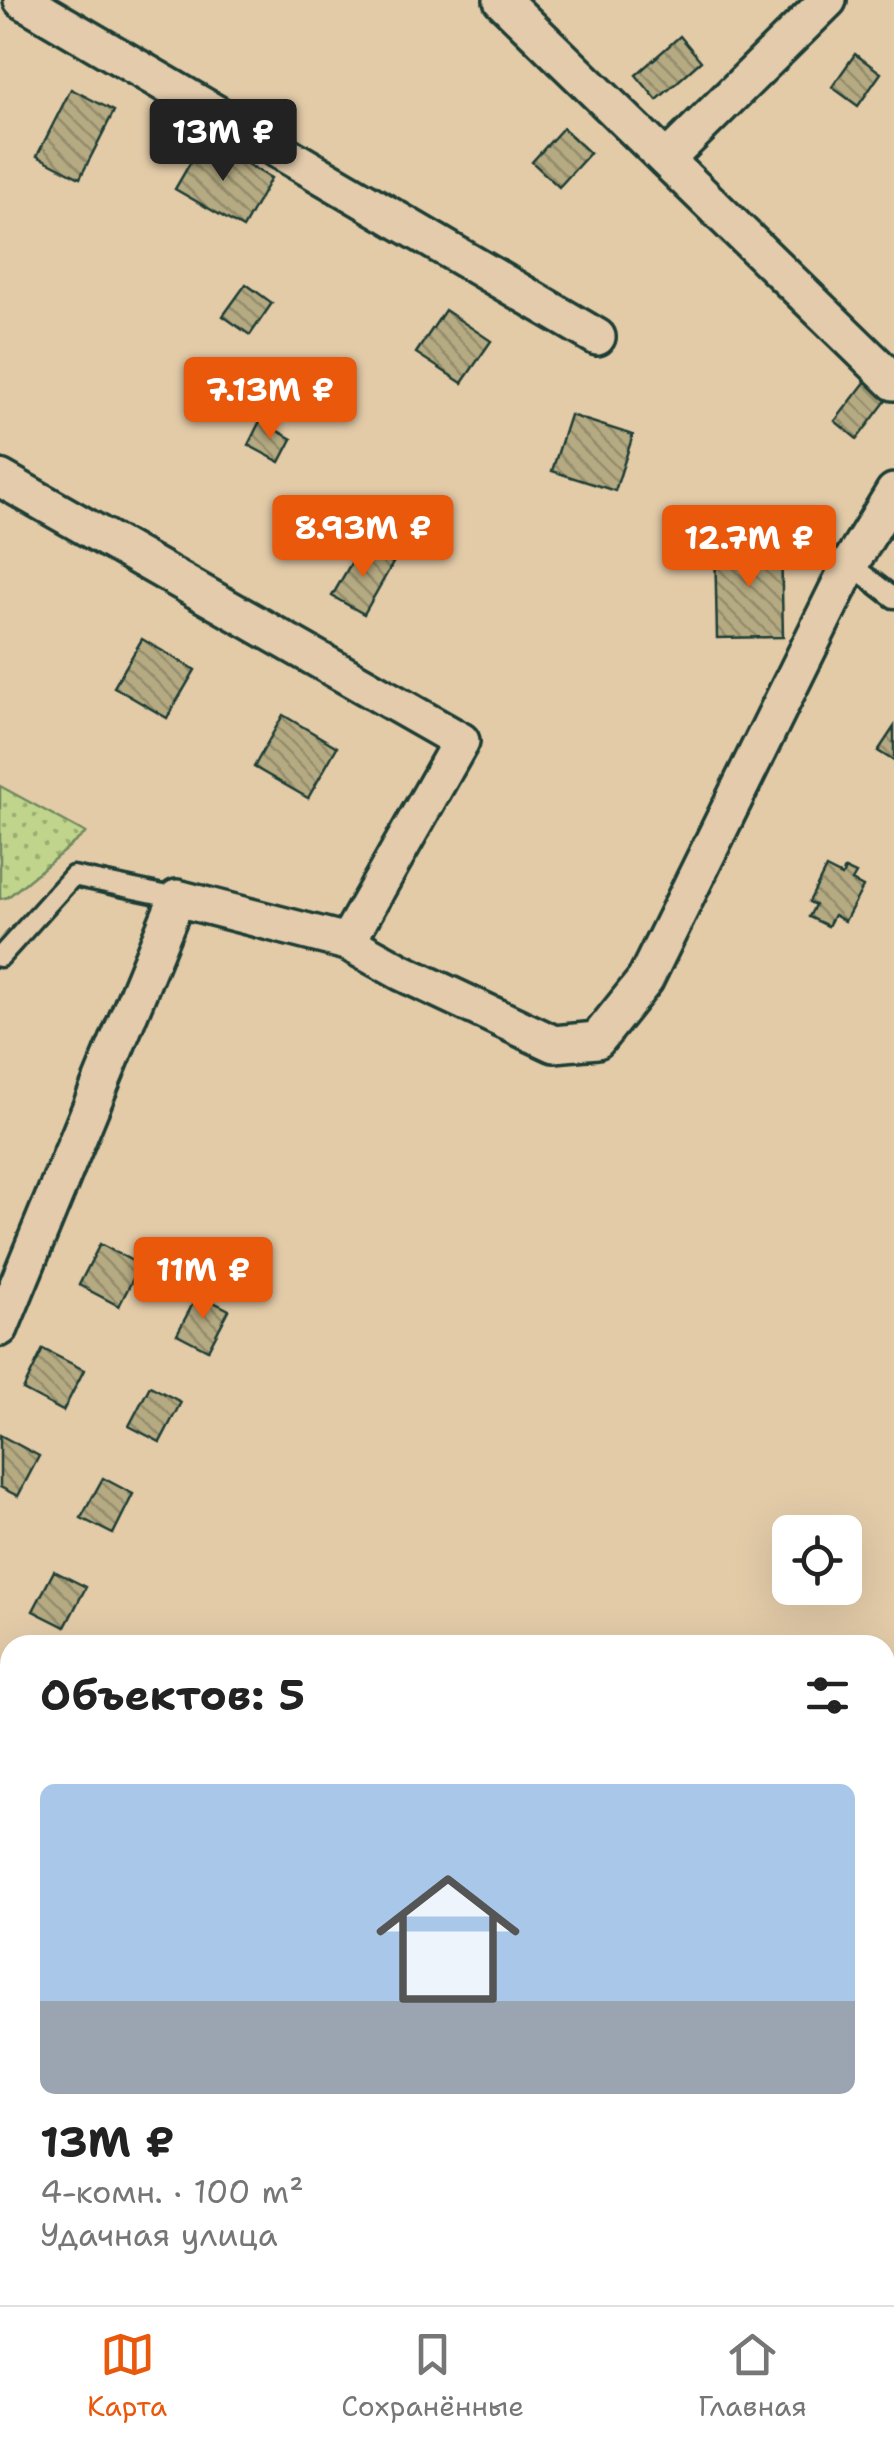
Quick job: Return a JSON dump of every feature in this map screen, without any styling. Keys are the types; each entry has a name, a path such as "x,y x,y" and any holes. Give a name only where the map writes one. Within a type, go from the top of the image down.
{"street":[{"path":"22,0 597,338"},
{"path":"502,0 894,382"},
{"path":"666,160 828,0"},
{"path":"0,478 461,741 347,942"},
{"path":"0,1328 177,898 347,942 401,972 554,1044 597,1040 645,980 850,564 894,492"}],"lane":[{"path":"850,564 894,598"},
{"path":"0,957 74,876 177,898"}],"green space":[{"path":"0,786 86,833 8,897 0,899"}],"building":[{"path":"680,36 701,61 657,100 636,75"},
{"path":"855,54 881,73 858,106 832,87"},
{"path":"71,89 114,111 80,178 37,156"},
{"path":"563,128 590,153 559,187 532,162"},
{"path":"204,139 271,178 243,228 175,189"},
{"path":"246,284 272,303 250,335 223,316"},
{"path":"445,310 491,341 462,383 416,353"},
{"path":"866,381 888,398 857,439 835,421"},
{"path":"570,415 633,435 615,491 552,471"},
{"path":"260,421 292,439 280,462 248,445"},
{"path":"781,541 783,637 717,638 715,543"},
{"path":"361,546 393,563 364,614 332,596"},
{"path":"142,639 195,670 167,718 114,687"},
{"path":"283,715 337,747 308,798 254,767"},
{"path":"894,727 894,761 878,751"},
{"path":"826,868 842,876 845,869 856,874 852,881 863,887 845,921 834,915 828,926 809,917 815,905 809,902"},
{"path":"100,1244 140,1265 119,1306 79,1285"},
{"path":"198,1294 229,1310 208,1350 177,1334"},
{"path":"43,1349 84,1370 63,1411 23,1390"},
{"path":"150,1386 181,1402 160,1442 129,1426"},
{"path":"0,1435 39,1456 18,1496 0,1487"},
{"path":"103,1478 133,1494 113,1534 81,1518"},
{"path":"54,1571 86,1587 65,1627 33,1611"}]}
